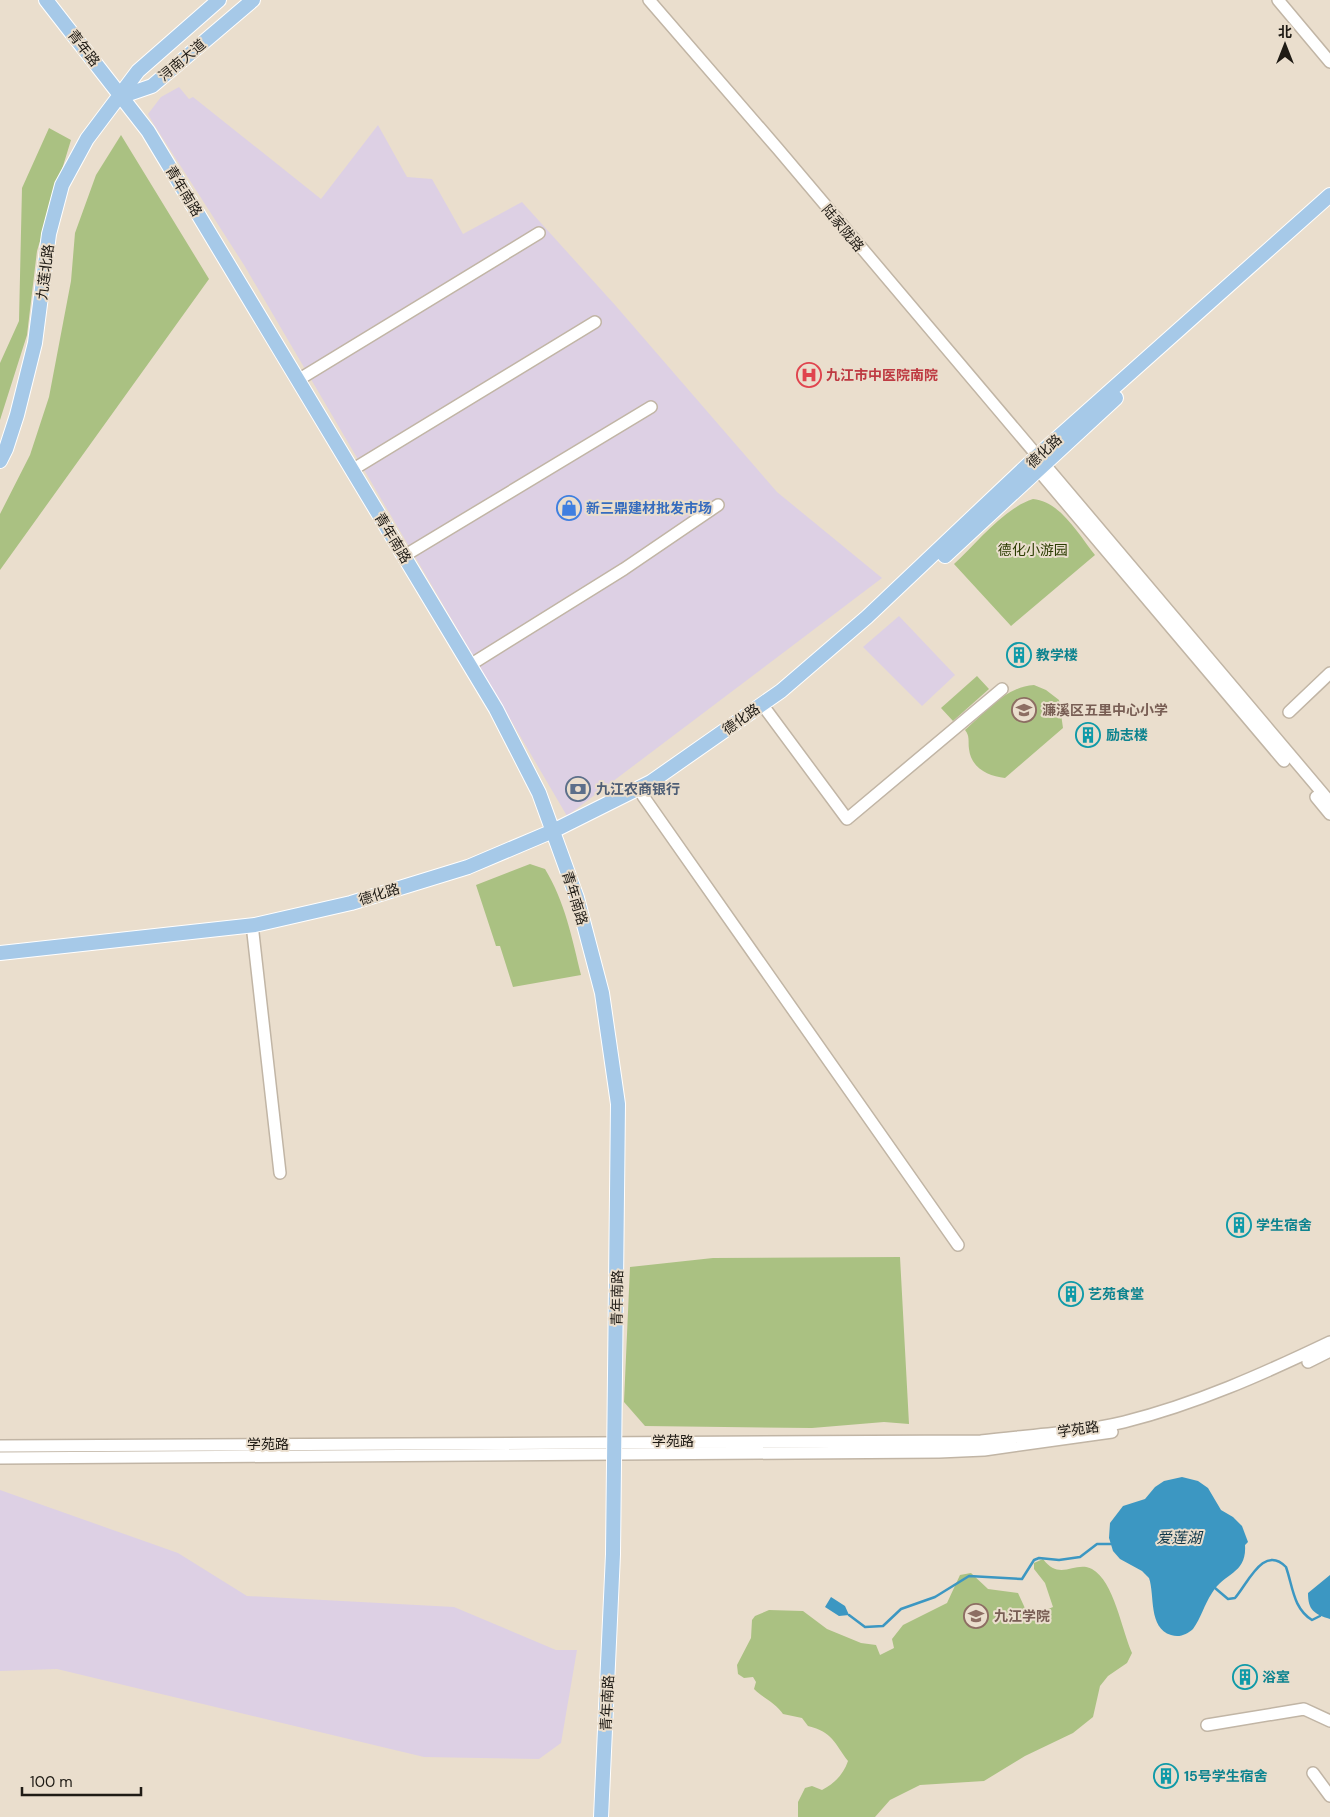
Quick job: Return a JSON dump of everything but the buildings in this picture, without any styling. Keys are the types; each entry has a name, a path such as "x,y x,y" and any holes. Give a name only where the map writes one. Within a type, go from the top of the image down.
{"main road":[{"name":"青年路","path":"46,0 120,97"},
{"name":"浔南大道","path":"120,97 138,71 219,0"},
{"name":"浔南大道","path":"120,97 152,86 253,0"},
{"name":"青年南路","path":"120,97 148,131 496,709 539,793 577,898 602,993 618,1104 613,1554 601,1817"},
{"name":"九莲北路","path":"0,461 17,415 35,343 49,234 62,185 87,139 120,97"},
{"name":"德化路","path":"0,953 255,925 351,903 459,869 555,835 651,782 781,691 867,617 1330,195"},
{"name":"德化路","path":"0,962 253,933 348,913 469,874 654,791 788,696 874,621 1037,464 1330,206"}],"street":[{"name":"陆家陇路","path":"649,0 778,149 1037,464"},
{"path":"1278,0 1330,62"},
{"path":"298,380 539,233"},
{"path":"352,470 595,322"},
{"path":"404,556 651,407"},
{"path":"1037,464 1330,802"},
{"path":"1037,464 1330,814"},
{"path":"470,665 624,568 718,505"},
{"path":"1289,712 1330,673"},
{"path":"767,711 847,819 1002,688"},
{"path":"643,796 958,1245"},
{"path":"253,933 280,1173"},
{"name":"学苑路","path":"0,1458 981,1441 1090,1428 1123,1422 1184,1404 1255,1378 1330,1342"},
{"name":"学苑路","path":"0,1446 613,1448 939,1452 984,1450 1091,1436 1126,1429 1253,1387 1330,1351"},
{"path":"1207,1725 1304,1709 1330,1720"},
{"path":"1313,1773 1330,1796"}],"shaded area":[{"path":"179,87 189,99 193,97 321,199 378,125 407,177 432,179 463,234 522,202 615,305 777,492 882,578 567,816 244,265 148,114 161,97"},
{"path":"899,616 955,675 922,706 863,647"},
{"path":"0,1490 178,1553 247,1596 454,1607 556,1650 577,1650 561,1743 539,1759 424,1757 57,1669 0,1671"}],"green space":[{"path":"49,128 71,140 37,251 27,335 0,420 0,363 19,321 22,188"},
{"path":"121,135 209,279 0,570 0,514 30,455 49,397 71,281 75,233 96,175"},
{"name":"德化小游园","path":"1033,499 1043,501 1060,512 1095,555 1011,626 954,564 1001,518"},
{"path":"977,676 989,689 953,721 941,708"},
{"path":"1034,685 1046,690 1059,700 1063,728 1005,778 981,770 970,756 968,737 965,730 1005,695 1014,690"},
{"path":"530,864 545,869 558,894 567,920 581,975 513,987 500,946 496,946 476,885"},
{"path":"900,1257 909,1424 884,1422 812,1428 645,1426 624,1402 630,1267 713,1258"},
{"path":"1043,1559 1049,1566 1055,1569 1086,1567 1100,1575 1112,1595 1132,1653 1127,1663 1108,1676 1100,1686 1093,1717 1073,1733 1025,1756 984,1781 920,1785 890,1800 875,1817 798,1817 798,1802 805,1788 812,1786 822,1790 827,1787 841,1774 848,1761 832,1739 823,1731 808,1726 802,1718 783,1714 754,1689 756,1682 753,1677 744,1678 738,1674 737,1665 751,1638 752,1620 755,1616 769,1610 803,1611 827,1629 861,1643 876,1645 880,1655 894,1648 892,1639 903,1625 947,1603 960,1575 971,1573 988,1589 1018,1593 1029,1617 1053,1607 1045,1583 1034,1569 1034,1563"}],"water":[{"name":"爱莲湖","path":"1182,1477 1198,1481 1208,1488 1221,1510 1233,1517 1242,1526 1248,1542 1245,1545 1243,1562 1217,1586 1193,1629 1186,1634 1177,1636 1171,1635 1159,1626 1154,1610 1149,1578 1142,1571 1120,1559 1113,1551 1109,1538 1110,1523 1123,1506 1145,1499 1155,1487 1164,1481"},
{"path":"1330,1575 1330,1619 1313,1610 1309,1604 1308,1593"},
{"path":"831,1597 845,1606 849,1615 839,1616 825,1607"}],"waterway":[{"path":"849,1615 865,1627 883,1626 901,1609 935,1597 969,1576 1022,1579 1034,1560 1039,1558 1059,1560 1080,1557 1097,1544 1111,1544"},
{"path":"1215,1588 1228,1599 1235,1598 1257,1568 1271,1560 1278,1561 1286,1567 1297,1603 1301,1609 1312,1620 1320,1616"}],"place":[{"name":"九江市中医院南院","path":"809,375"},
{"name":"新三鼎建材批发市场","path":"569,508"},
{"name":"教学楼","path":"1019,655"},
{"name":"濂溪区五里中心小学","path":"1024,710"},
{"name":"励志楼","path":"1088,735"},
{"name":"九江农商银行","path":"578,789"},
{"name":"学生宿舍","path":"1239,1225"},
{"name":"艺苑食堂","path":"1071,1294"},
{"name":"九江学院","path":"976,1616"},
{"name":"浴室","path":"1245,1677"},
{"name":"15号学生宿舍","path":"1166,1776"}]}
